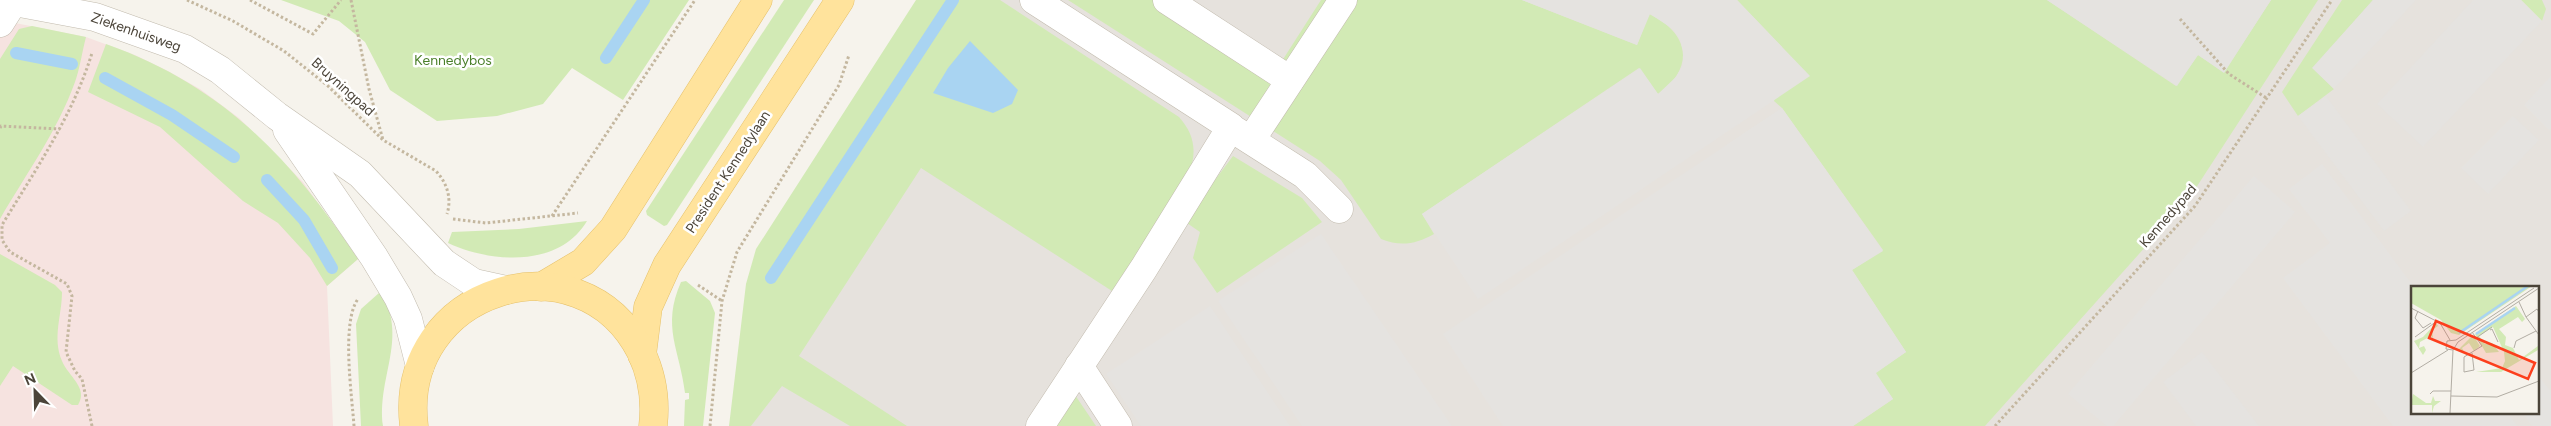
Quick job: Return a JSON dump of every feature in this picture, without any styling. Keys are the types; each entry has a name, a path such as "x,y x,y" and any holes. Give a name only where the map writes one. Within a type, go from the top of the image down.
{"main road":[{"name":"President Kennedylaan","path":"541,287 583,262 613,229 758,0"},
{"name":"President Kennedylaan","path":"642,355 648,307 667,265 840,0"},
{"name":"President Kennedylaan","path":"414,426 412,401 420,366 430,344 453,317 484,297 506,290 541,287 575,294 606,310 630,335 642,355 653,389 653,426"}],"street":[{"path":"1034,0 1304,175 1339,209"},
{"path":"1167,0 1290,80"},
{"path":"1040,426 1144,268 1241,134 1290,80 1343,0"},
{"name":"Ziekenhuisweg","path":"6,8 95,16 185,49 220,70 278,116 360,174 444,263 474,283 506,290"},
{"name":"Ziekenhuisweg","path":"278,116 374,257 398,297 408,319 420,366"},
{"path":"1079,366 1118,426"}],"path":[{"name":"Bruyningpad","path":"187,0 233,21 284,51 328,86 383,140 436,171 442,178 449,200 446,218"},
{"path":"250,0 313,34 341,0"},
{"path":"351,0 369,89 383,140"},
{"path":"552,216 695,0"},
{"name":"Kennedypad","path":"1995,426 2195,206 2268,99 2332,0"},
{"path":"92,426 82,379 75,371 66,352 72,296 67,284 10,252 2,240 1,233 2,225 60,129 84,80 96,41 95,16"},
{"path":"2180,19 2229,74 2268,99"},
{"path":"710,426 722,301 737,252 839,86 851,48"},
{"path":"0,128 1,126 60,129"}],"shaded area":[{"path":"974,0 2551,0 2551,426 729,426"},
{"path":"1522,0 1737,0 1810,76 1478,299 1422,214 1640,68 1658,94 1676,77 1683,65 1683,51 1680,39 1673,29 1650,14 1637,45"},
{"path":"2047,0 2271,0 2224,73 2198,55 2177,86"},
{"path":"2373,0 2416,0 2334,89 2312,68"},
{"path":"2473,0 2521,0 2542,21 2423,147 2377,104"},
{"path":"0,20 86,37 135,55 168,71 200,89 239,118 303,182 358,259 327,286 333,426 0,426"},
{"path":"2551,76 2551,128 2549,130 2524,105"},
{"path":"2326,96 2411,211 2384,231 2298,116"},
{"path":"1782,108 1883,251 1852,270 1906,352 1876,373 1893,399 1853,426 1503,426 1443,334"},
{"path":"2513,116 2539,140 2488,194 2461,168"},
{"path":"2322,164 2413,286 2411,286 2411,414 2508,414 2517,426 2393,426 2283,278 2330,243 2289,189"},
{"path":"2254,176 2295,212 2113,426 2107,426 2068,394"},
{"path":"1321,234 1452,426 1302,426 1218,301"},
{"path":"1210,306 1290,426 1141,426 1106,374"},
{"path":"2202,352 2259,426 2196,426 2163,382"},
{"path":"2538,375 2551,392 2551,426 2532,426 2523,414 2538,414"}],"green space":[{"name":"Kennedybos","path":"281,0 689,0 623,100 572,68 543,104 497,116 437,121 390,90 365,42 339,21"},
{"path":"784,0 814,0 667,225 664,226 647,215 646,211"},
{"path":"916,0 1000,0 1179,117 1188,130 1193,144 1192,166 1189,174 1112,291 921,168 799,356 907,426 850,426 782,386 751,426 729,426 746,284 756,249"},
{"path":"1068,0 1178,0 1280,64 1321,0 1522,0 1637,45 1649,14 1663,22 1680,41 1683,51 1682,62 1678,73 1670,84 1658,94 1639,68 1422,214 1434,234 1415,242 1402,244 1381,239 1341,180 1320,161"},
{"path":"1737,0 2047,0 2176,86 2198,55 2224,72 2271,0 2318,0 2190,197 1985,426 1853,426 1893,399 1875,373 1906,352 1852,270 1883,250 1782,108 1774,101 1782,47"},
{"path":"2342,0 2373,0 2313,68 2334,89 2298,116 2282,92"},
{"path":"2521,0 2542,0 2546,9 2542,21"},
{"path":"32,26 86,37 75,82 68,100 41,152 0,219 0,59 19,29"},
{"path":"106,44 148,61 185,81 219,104 250,129 279,157 306,188 358,259 327,286 310,258 278,223 243,201 160,127 88,92"},
{"path":"1233,156 1302,198 1322,222 1217,293 1193,258 1200,232 1184,221"},
{"path":"587,221 575,236 560,247 542,254 523,257 484,255 448,243 452,232 519,229"},
{"path":"0,254 55,285 62,292 58,327 59,352 62,361 81,393 78,405 72,405 13,366 0,386"},
{"path":"686,281 710,301 715,313 703,426 684,426 685,400 689,399 689,393 685,393 672,326 675,298 681,282"},
{"path":"379,293 383,295 390,312 392,328 390,360 382,408 383,426 361,426 356,324 361,309"},
{"path":"1075,395 1096,426 1055,426"}],"water":[{"path":"970,41 1018,90 1012,104 993,113 933,93 948,68"}],"waterway":[{"path":"606,58 644,0"},
{"path":"771,278 953,0"},
{"path":"16,53 72,64"},
{"path":"105,78 172,115 234,157"},
{"path":"267,180 304,220 332,268"}]}
